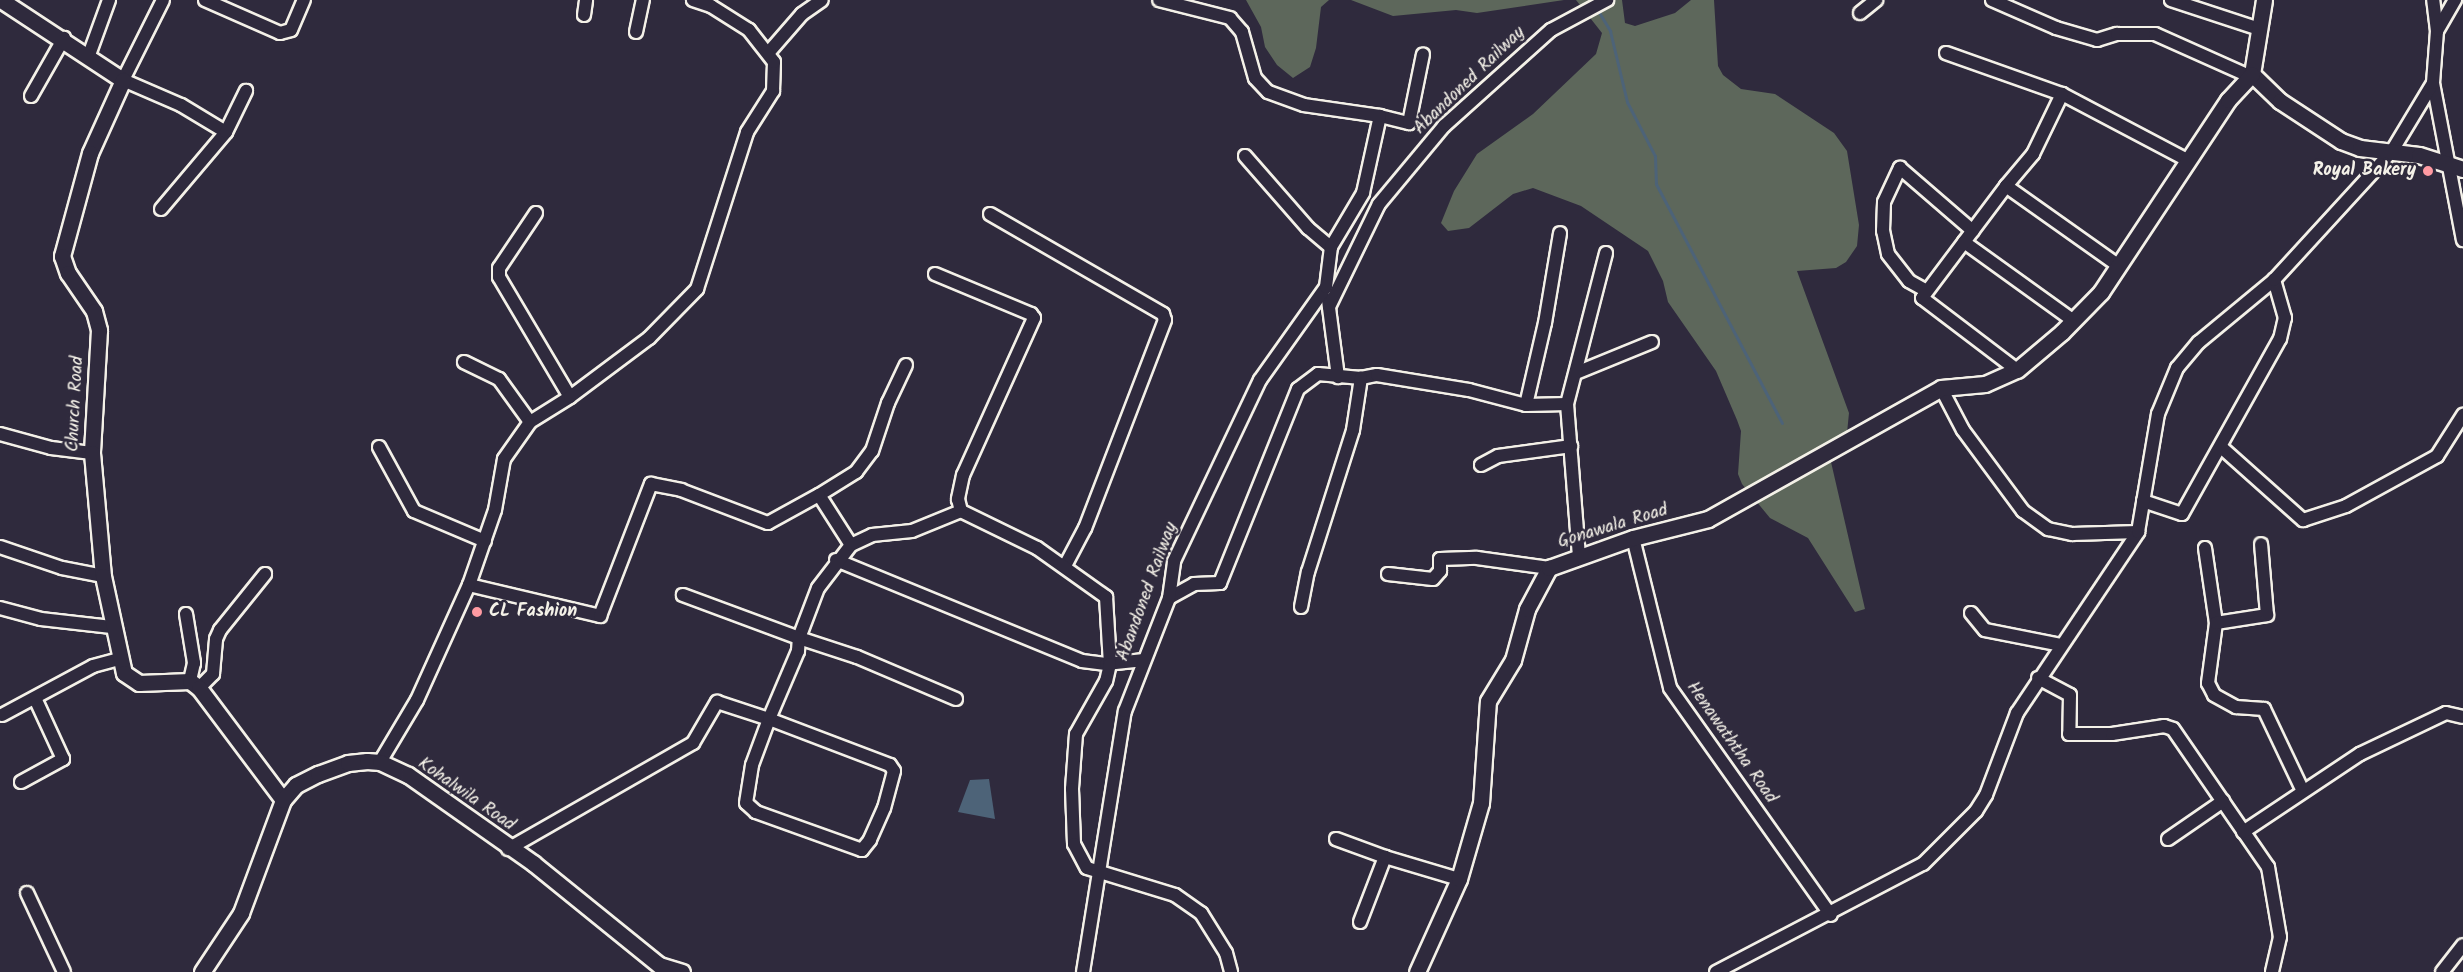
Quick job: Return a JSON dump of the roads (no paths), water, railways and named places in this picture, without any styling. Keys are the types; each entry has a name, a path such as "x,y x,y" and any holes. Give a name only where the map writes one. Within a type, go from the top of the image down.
{"street":[{"path":"1,0 64,38 123,80 181,105 226,132"},
{"path":"89,55 109,0"},
{"path":"123,80 163,0"},
{"path":"214,2 280,33 291,30 304,0"},
{"path":"584,15 586,0"},
{"path":"636,32 643,0"},
{"path":"380,762 417,700 469,585 485,541 504,459 530,422 570,397 650,338 697,289 747,132 773,91 774,62 769,52 728,16 693,0"},
{"path":"769,52 802,14 822,0"},
{"path":"1159,0 1230,18 1242,32 1255,78 1268,92 1304,105 1380,116 1409,123 1423,54"},
{"name":"Abandoned Railway","path":"1329,306 1386,195 1459,111 1506,68 1571,17 1607,0"},
{"path":"1860,13 1876,0"},
{"path":"1992,0 2056,28 2097,40 2117,34 2155,34 2250,75 2280,101 2330,135 2352,145 2447,162 2463,169"},
{"path":"2171,0 2259,29"},
{"path":"2138,532 2072,534 2048,529 2023,511 1963,430 1941,388 1985,384 2017,370 2074,321 2119,266 2235,90 2250,75 2265,0"},
{"path":"2433,0 2437,31 2433,83 2463,240"},
{"path":"2437,31 2455,0"},
{"path":"31,96 64,38"},
{"path":"1946,52 2062,94 2187,160"},
{"name":"Church Road","path":"123,80 90,153 62,256 68,273 94,312 99,330 92,453 103,576 119,659 124,674 139,683 194,685"},
{"path":"1716,972 1831,915 1923,864 1976,811 1986,795 2017,713 2038,678 2138,532 2158,414 2177,368 2199,342 2274,280 2392,151 2433,83"},
{"path":"160,209 226,132 246,91"},
{"path":"2017,370 1922,298 1925,290 2033,154 2062,94"},
{"name":"Abandoned Railway","path":"1083,972 1125,711 1142,660 1169,598 1174,561 1260,380 1326,287 1331,247 1363,193 1380,116"},
{"path":"1245,156 1308,228 1331,247"},
{"path":"1925,290 1909,281 1888,254 1882,231 1884,202 1900,168 1973,231"},
{"path":"2006,186 2119,266"},
{"path":"536,213 499,268 499,277 570,397"},
{"path":"990,214 1163,314 1165,320 1085,528 1065,566"},
{"path":"1527,405 1545,323 1560,233"},
{"path":"1964,242 2074,321"},
{"path":"1579,556 1567,404 1606,253"},
{"path":"935,274 1031,314 1034,318 963,476 958,498 961,511 1065,566 1107,597 1110,664 1107,681 1076,734 1073,767 1074,844 1081,863 1098,871 1175,895 1201,913 1226,953 1231,972"},
{"path":"2143,501 2182,514 2280,339 2284,318 2274,280"},
{"path":"1326,287 1338,377"},
{"path":"1576,373 1652,342"},
{"path":"464,362 499,379 530,422"},
{"path":"469,585 600,616 651,484 681,490 768,524 856,472 868,457 906,365"},
{"path":"1169,598 1194,584 1220,583 1298,389 1318,374 1361,378 1377,375 1527,405 1567,404"},
{"path":"1301,607 1308,572 1353,430 1361,378"},
{"name":"Gonawala Road","path":"1417,972 1459,879 1481,803 1488,701 1513,660 1527,609 1549,568 1633,538 1708,519 1941,388"},
{"path":"2221,447 2302,520 2346,506 2437,456 2463,415"},
{"path":"0,434 51,448 92,453"},
{"path":"1481,465 1498,456 1571,446"},
{"path":"379,447 414,511 485,541"},
{"path":"819,495 851,545"},
{"path":"508,849 693,743 717,702 769,719 890,765 894,771 884,808 870,840 862,850 756,812 746,803 752,765 769,719 798,651 799,638 818,588 836,560 851,545 872,535 912,531 961,511"},
{"name":"Henawaththa Road","path":"1633,538 1670,688 1831,915"},
{"path":"2216,623 2267,615 2261,544"},
{"path":"0,547 62,568 103,576"},
{"path":"2205,548 2216,623 2208,683 2214,695 2236,707 2264,709 2302,789"},
{"path":"1388,574 1434,579 1440,571 1440,559 1477,558 1549,568"},
{"path":"836,560 1082,661 1110,664 1142,660"},
{"path":"194,685 213,674 220,630 265,574"},
{"path":"683,595 857,657 956,699"},
{"path":"0,608 41,619 112,627"},
{"path":"1971,613 1985,630 2061,645"},
{"path":"186,614 194,663 194,685 283,800"},
{"path":"2,715 93,666 119,659"},
{"path":"2038,678 2070,695 2069,734 2112,734 2164,726 2173,729 2268,867 2276,902 2280,937 2272,972"},
{"path":"21,782 63,759 35,698"},
{"path":"2242,832 2302,789 2360,754 2446,713 2463,717"},
{"name":"Kohalwila Road","path":"202,972 242,913 283,800 296,785 318,774 348,763 380,762 408,775 508,849 533,863 659,965 682,972"},
{"path":"2168,839 2223,801"},
{"path":"1336,839 1385,857 1459,879"},
{"path":"1360,922 1385,857"},
{"path":"27,893 64,972"},
{"path":"2442,972 2463,945"}],"water":[{"path":"989,779 995,819 958,812 970,780"}],"waterway":[{"path":"1597,9 1610,31 1627,102 1655,156 1656,184 1782,423"}],"place":[{"name":"Royal Bakery","path":"2428,171"},
{"name":"CL Fashion","path":"477,612"}]}
